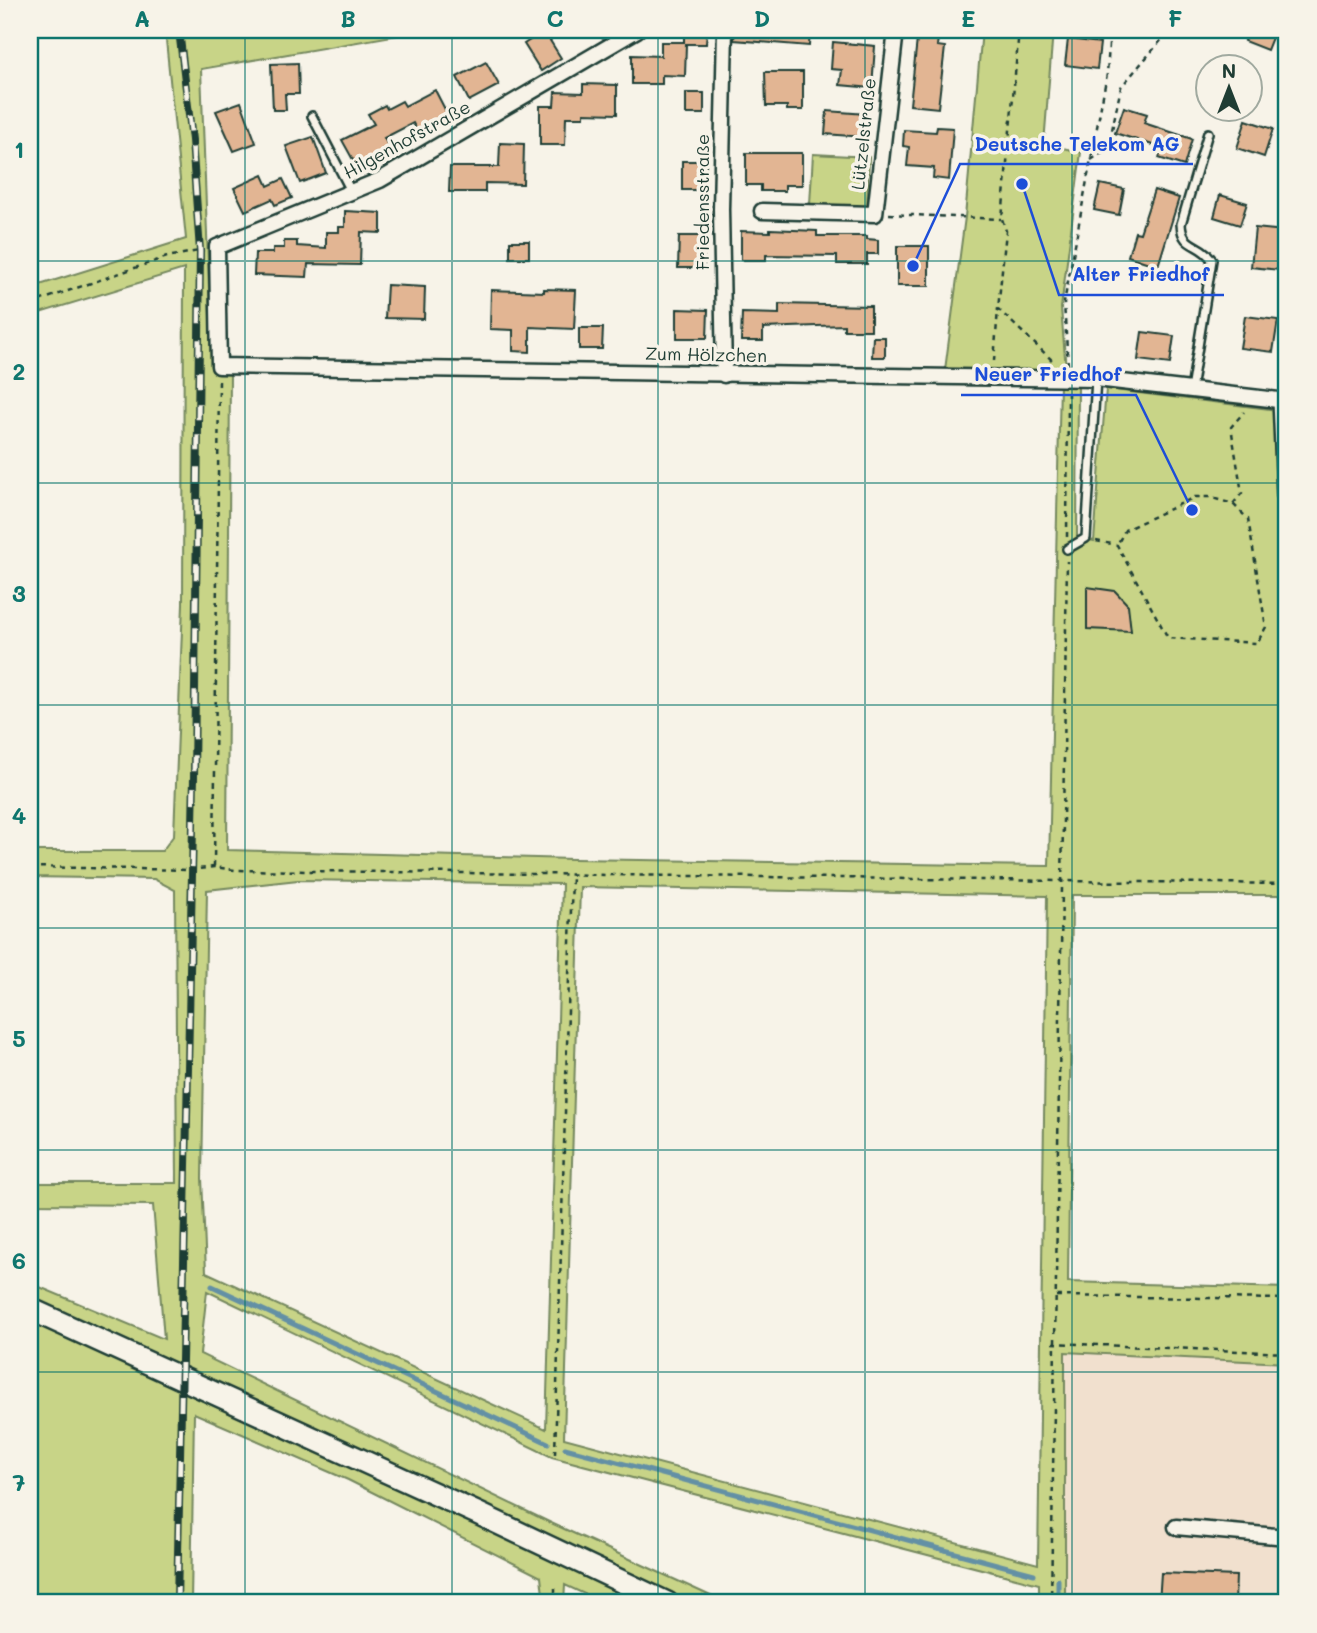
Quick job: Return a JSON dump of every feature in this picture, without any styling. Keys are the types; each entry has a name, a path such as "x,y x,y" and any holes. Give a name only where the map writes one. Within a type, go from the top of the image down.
{"main road":[{"path":"30,1309 667,1603"}],"street":[{"name":"Hilgenhofstraße","path":"217,247 380,180 637,30"},
{"name":"Friedensstraße","path":"724,375 721,209 725,30"},
{"name":"Lützelstraße","path":"762,211 875,214 896,30"},
{"path":"217,247 219,366"},
{"name":"Zum Hölzchen","path":"219,366 1096,379 1282,400"},
{"path":"1176,1527 1287,1537"}],"lane":[{"path":"312,116 352,193"},
{"path":"1191,390 1212,260 1207,251 1187,242 1182,235 1181,224 1208,133"},
{"path":"1067,549 1086,538 1096,379"},
{"path":"1282,400 1281,495 1287,516"}],"path":[{"path":"994,361 1006,231 1002,219 1019,30"},
{"path":"1051,1603 1069,379 1064,303 1107,74 1110,30"},
{"path":"1091,160 1108,149 1121,87 1170,30"},
{"path":"875,214 1002,219"},
{"path":"30,303 167,257 217,247"},
{"path":"998,309 1058,365 1069,379"},
{"path":"214,867 219,366"},
{"path":"1233,504 1242,493 1231,427 1255,397"},
{"path":"1086,538 1117,545 1168,638 1256,643 1266,627 1248,519 1233,504 1209,497 1195,497 1125,530 1117,545"},
{"path":"30,867 190,870 214,867 235,870 1287,884"},
{"path":"555,1454 572,875"},
{"path":"1056,1296 1287,1299"},
{"path":"1053,1343 1287,1353"},
{"path":"555,1588 555,1603"}],"shaded area":[{"path":"1065,1352 1287,1362 1287,1603 1065,1603"}],"green space":[{"path":"165,30 404,30 404,34 201,69 212,371 230,372 227,850 573,859 1049,866 1060,384 1078,387 1077,537 1094,541 1106,389 1278,410 1287,482 1287,895 1072,895 1068,1282 1287,1288 1287,1363 1065,1352 1065,1603 1039,1603 1039,1584 552,1457 207,1291 200,1354 549,1522 726,1603 604,1603 565,1585 564,1603 544,1603 541,1577 348,1480 194,1413 191,1603 30,1603 30,1283 164,1339 153,1205 30,1204 30,1183 177,1183 175,890 154,879 30,877 30,851 162,851 174,835 183,604 184,269 30,316 30,288 186,239","holes":["298,880 562,884 546,1429 206,1272 202,1178 207,890","580,887 1047,896 1038,1564 564,1438"]},
{"path":"982,30 1053,30 1044,144 1081,152 1061,308 1066,370 945,370 965,217"},
{"path":"813,154 869,157 867,207 810,204"}],"building":[{"path":"684,30 707,30 706,44 686,44 685,76 662,75 662,84 632,84 632,55 661,56 661,42 684,42"},
{"path":"735,30 810,30 809,46 734,40"},
{"path":"918,30 939,30 937,46 945,47 938,108 910,105"},
{"path":"1248,30 1275,30 1267,50 1244,41"},
{"path":"544,31 561,58 541,71 524,44"},
{"path":"1068,39 1100,43 1097,69 1065,65"},
{"path":"833,42 875,46 872,88 840,85 842,70 831,69"},
{"path":"486,62 499,85 469,101 457,77"},
{"path":"298,63 299,94 285,94 286,110 273,110 271,64"},
{"path":"765,72 803,72 803,110 787,110 787,106 766,106"},
{"path":"583,84 617,85 617,114 584,113 584,117 566,117 565,145 540,145 540,106 554,106 555,92 583,93"},
{"path":"435,90 450,119 419,135 413,123 384,138 390,149 357,167 342,140 374,124 368,114 385,105 387,109 402,101 405,106"},
{"path":"686,93 704,93 704,114 686,114"},
{"path":"241,102 256,143 234,151 216,111"},
{"path":"1124,107 1147,114 1144,123 1192,139 1184,166 1159,158 1162,148 1115,133"},
{"path":"827,111 866,114 864,137 825,134"},
{"path":"1245,122 1273,129 1264,157 1237,148"},
{"path":"937,127 953,128 949,180 933,178 934,168 907,166 909,147 903,146 904,130 936,132"},
{"path":"313,137 326,173 300,183 286,146"},
{"path":"500,143 524,144 523,184 485,183 485,192 449,192 450,167 499,167"},
{"path":"746,153 802,153 802,185 785,185 785,191 761,191 761,185 746,185"},
{"path":"682,161 706,161 706,190 682,190"},
{"path":"263,175 268,186 283,179 292,198 275,205 272,199 245,211 234,188"},
{"path":"1100,184 1124,189 1119,215 1094,210"},
{"path":"1154,190 1179,198 1158,266 1128,256 1135,232 1140,233"},
{"path":"1220,195 1247,203 1240,225 1214,217"},
{"path":"345,211 381,213 381,233 361,232 360,265 308,264 307,277 254,275 255,253 273,253 273,248 284,248 284,241 297,241 297,246 326,248 326,232 339,232 339,227 345,227"},
{"path":"1255,228 1285,231 1280,270 1251,267"},
{"path":"770,229 817,231 817,236 867,236 867,239 878,240 878,254 867,254 867,264 837,264 837,256 766,255 766,260 741,260 741,231 770,232"},
{"path":"679,236 704,236 704,268 678,268"},
{"path":"510,241 529,241 529,258 510,258"},
{"path":"897,246 929,246 929,286 897,286"},
{"path":"387,285 425,287 424,319 385,318"},
{"path":"544,289 576,290 574,329 530,327 530,352 513,351 513,330 490,329 491,290 544,292"},
{"path":"779,304 871,306 871,330 844,330 844,325 763,328 763,341 741,341 742,313 779,314"},
{"path":"677,309 708,310 707,338 677,338"},
{"path":"1245,316 1278,320 1273,352 1240,348"},
{"path":"579,328 603,328 602,349 579,349"},
{"path":"1142,332 1174,336 1170,364 1138,360"},
{"path":"873,337 885,337 885,357 872,357"},
{"path":"1087,587 1115,591 1128,605 1131,631 1087,629"},
{"path":"1161,1573 1236,1576 1235,1603 1159,1603"}],"waterway":[{"path":"212,1286 548,1443"},
{"path":"565,1448 1034,1574"},
{"path":"1058,1580 1058,1603"}],"railway":[{"path":"177,1603 194,777 200,251 192,140 179,30"}],"place":[{"name":"Alter Friedhof","path":"1022,184"},
{"name":"Deutsche Telekom AG","path":"913,266"},
{"name":"Neuer Friedhof","path":"1192,510"}]}
